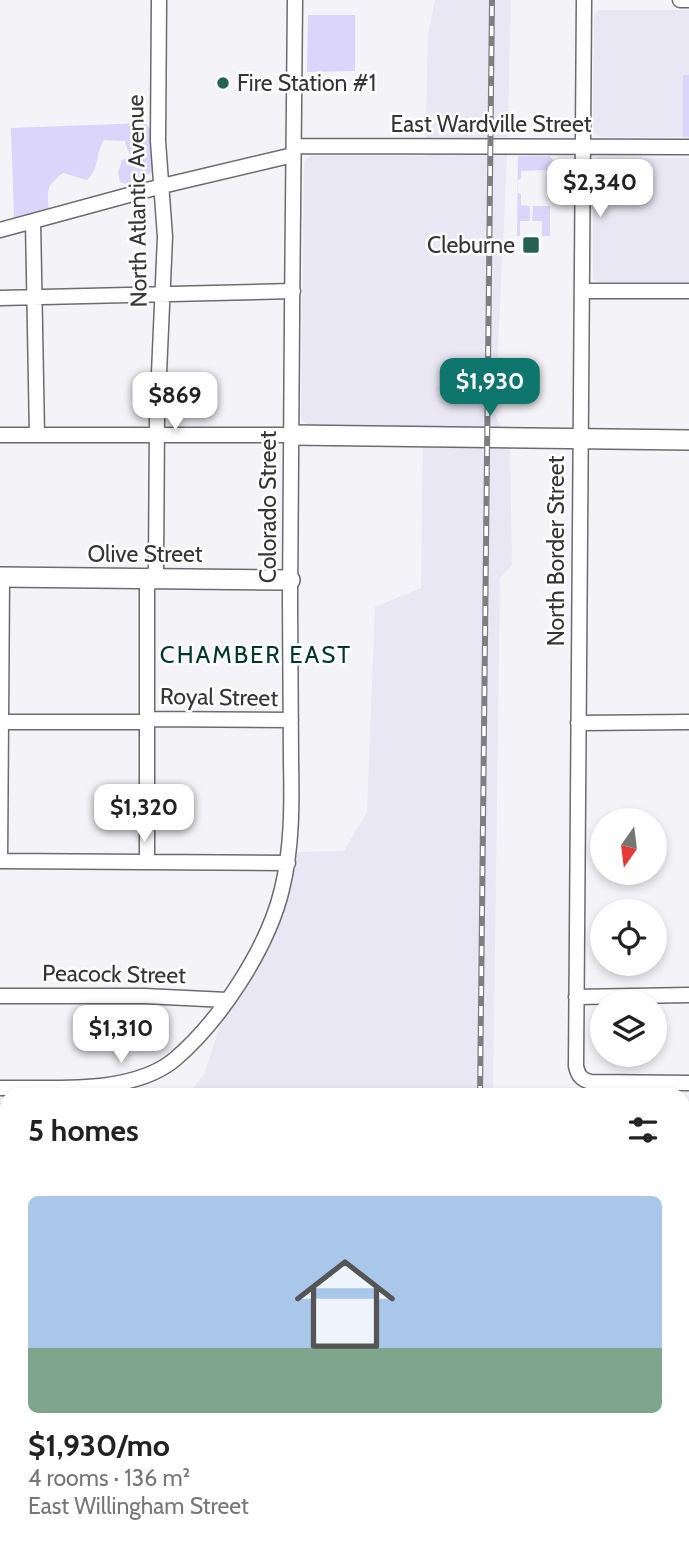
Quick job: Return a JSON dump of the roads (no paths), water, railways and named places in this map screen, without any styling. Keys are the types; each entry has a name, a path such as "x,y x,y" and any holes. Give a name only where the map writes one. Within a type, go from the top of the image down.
{"street":[{"name":"North Atlantic Avenue","path":"147,862 147,591 156,569 157,435 165,237 159,141 159,0"},
{"name":"Colorado Street","path":"0,1088 93,1087 118,1084 140,1078 171,1062 201,1034 245,974 262,946 282,892 288,863 292,792 290,580 295,0"},
{"name":"North Border Street","path":"584,0 579,439 577,1072 592,1082 689,1083"},
{"path":"680,0 689,0"},
{"name":"East Wardville Street","path":"0,230 294,150 689,147"},
{"path":"33,221 37,435"},
{"path":"0,298 293,291"},
{"path":"582,291 689,292"},
{"path":"0,435 291,435 689,440"},
{"path":"1,577 0,862 288,863"},
{"name":"Olive Street","path":"1,577 290,580"},
{"name":"Royal Street","path":"0,722 291,720"},
{"path":"578,723 689,723"},
{"path":"576,997 689,995"},
{"name":"Peacock Street","path":"0,996 144,996 227,1000"}],"railway":[{"path":"480,1088 492,0"}],"place":[{"name":"Fire Station #1","path":"223,83"},
{"name":"Cleburne","path":"531,245"}],"district":[{"name":"CHAMBER EAST","path":"256,655"}]}
